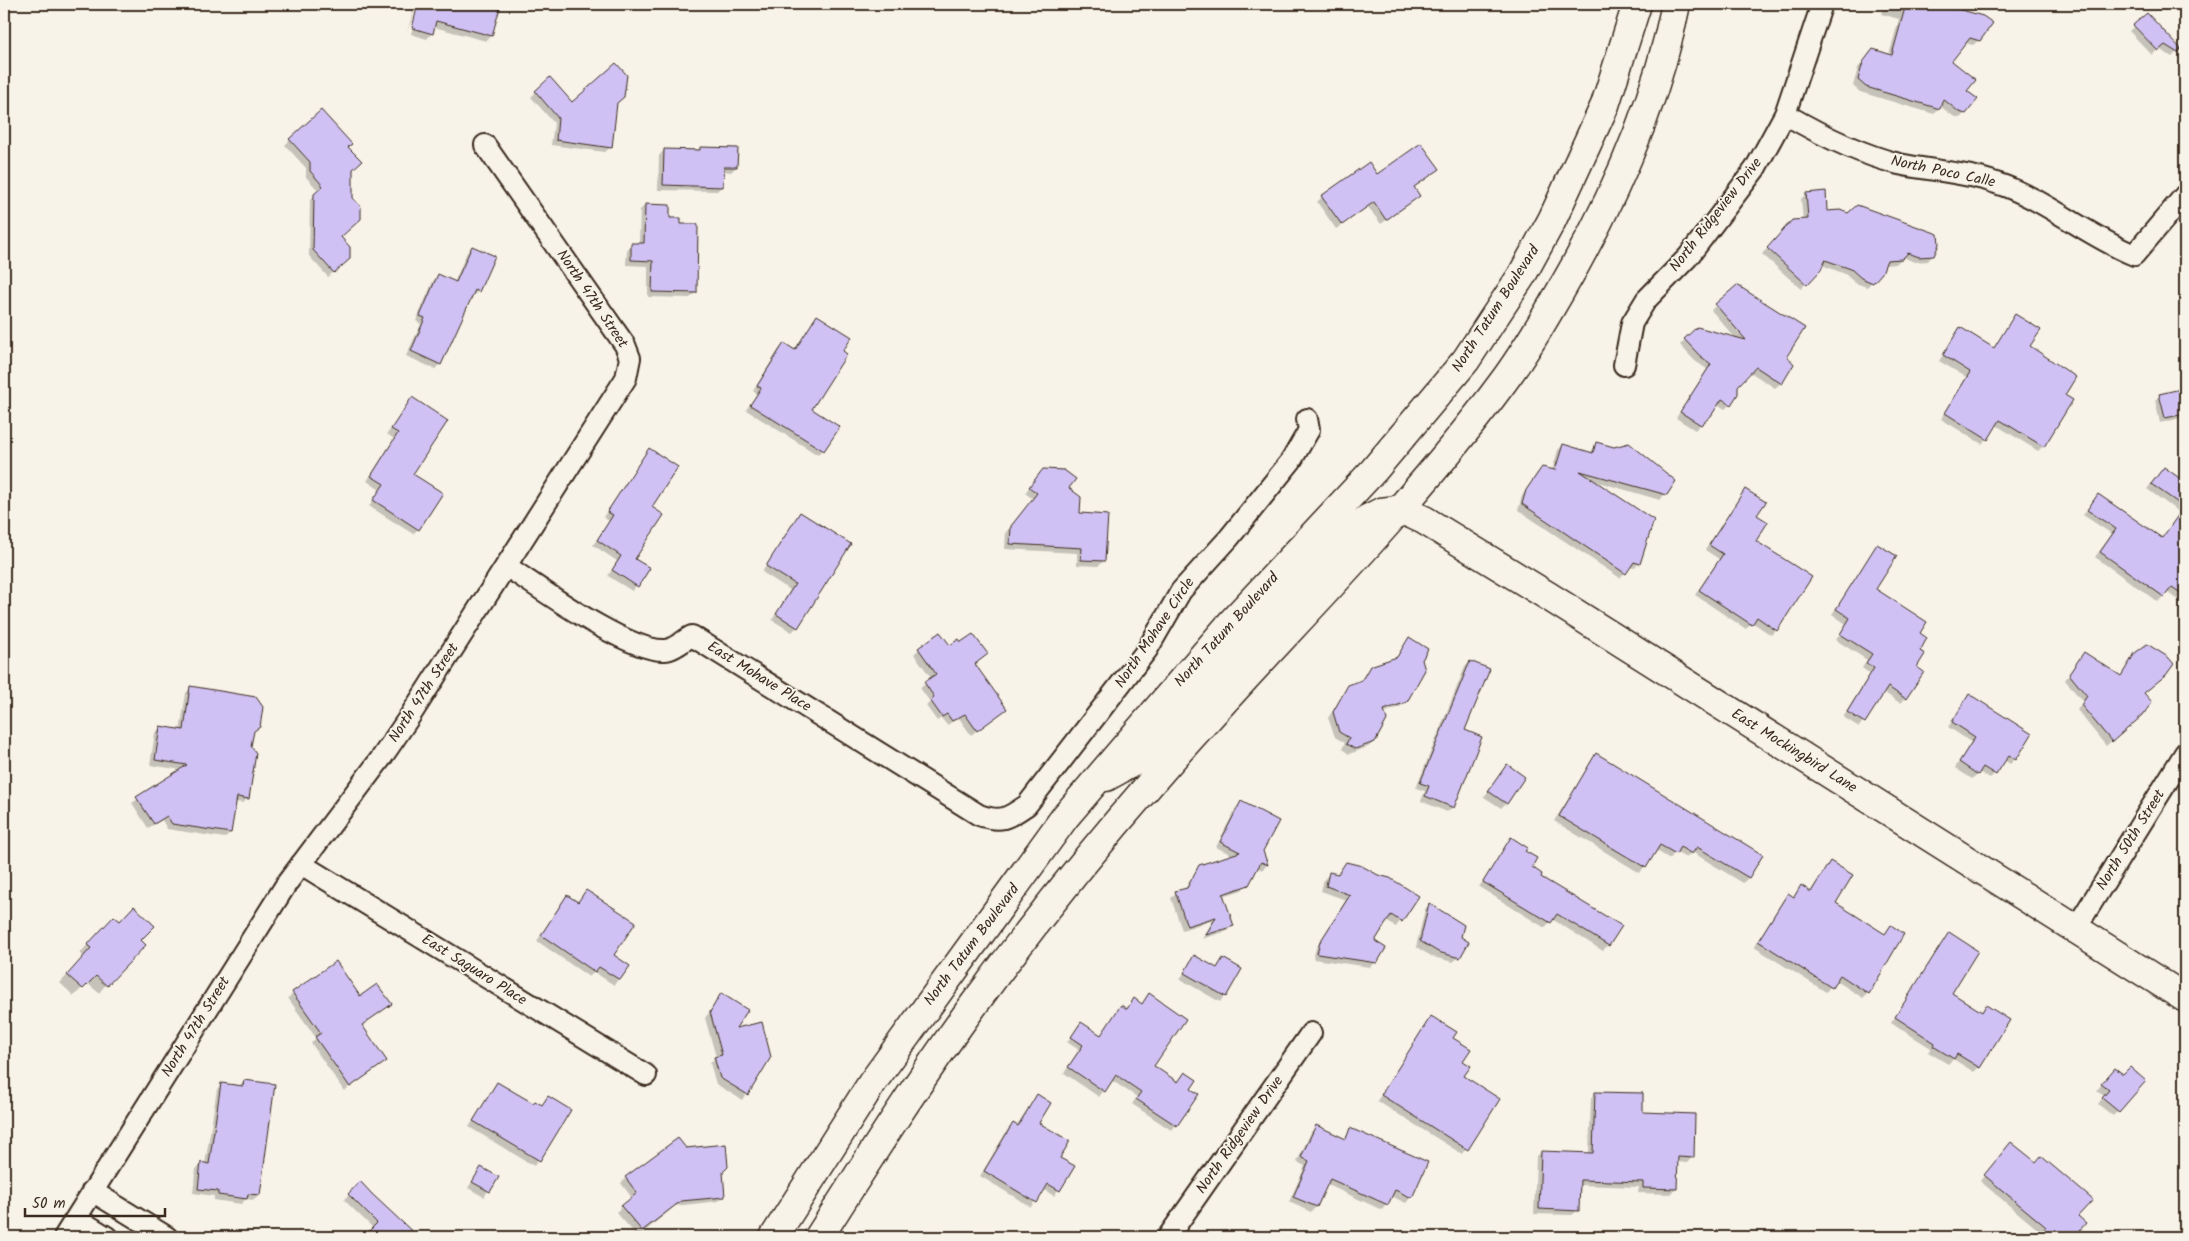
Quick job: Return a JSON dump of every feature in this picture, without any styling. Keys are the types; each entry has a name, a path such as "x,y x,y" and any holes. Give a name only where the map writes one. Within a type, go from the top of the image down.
{"main road":[{"name":"North Tatum Boulevard","path":"774,1237 878,1075 1090,787 1232,622 1374,470 1466,360 1522,274 1552,220 1605,105 1637,4"},
{"path":"818,1237 974,1004 1072,876 1156,776 1400,509 1504,382 1534,337 1584,251 1627,160 1666,43 1676,4"},
{"path":"1090,787 1142,757 1313,567 1353,530 1366,519 1381,512 1400,509"},
{"name":"East Mockingbird Lane","path":"1400,509 1424,520 1556,601 2185,998"}],"street":[{"name":"North Ridgeview Drive","path":"1624,364 1632,323 1646,300 1688,257 1750,176 1784,114 1822,4"},
{"name":"North Poco Calle","path":"1784,114 1813,130 1870,156 1996,182 2036,199 2105,243 2134,255 2185,195"},
{"name":"North 47th Street","path":"64,1237 301,864 382,757 626,378 630,358 625,346 485,145"},
{"name":"North Mohave Circle","path":"1009,818 1027,805 1138,662 1181,591 1229,538 1291,461 1309,430 1307,419"},
{"name":"East Mohave Place","path":"506,566 611,632 638,646 666,650 692,636 979,815 994,820 1009,818"},
{"name":"North 50th Street","path":"2076,928 2185,753"},
{"name":"East Saguaro Place","path":"301,864 646,1075"},
{"name":"North Ridgeview Drive","path":"1168,1237 1311,1033"},
{"path":"92,1191 167,1237"},
{"path":"76,1218 107,1237"}],"building":[{"path":"418,4 501,4 492,36 436,21 433,34 412,28"},
{"path":"1906,4 1940,4 1983,16 1993,23 1980,41 1970,38 1952,61 1976,80 1967,91 1978,99 1966,114 1959,112 1943,99 1940,109 1866,87 1858,80 1863,62 1873,49 1892,55"},
{"path":"2147,13 2181,49 2178,53 2165,45 2158,51 2133,25"},
{"path":"616,63 627,75 624,97 617,103 612,148 556,140 558,118 535,91 550,77 572,102"},
{"path":"321,110 352,144 348,147 362,161 353,169 353,198 361,207 361,219 341,237 350,247 350,259 334,273 313,250 314,194 323,186 310,171 310,162 289,139"},
{"path":"1421,143 1440,169 1414,187 1420,196 1386,220 1374,202 1342,225 1321,196 1369,162 1377,174"},
{"path":"700,147 738,148 737,167 724,167 723,187 663,185 664,149 700,150"},
{"path":"1826,191 1827,211 1840,210 1848,213 1857,205 1938,234 1939,244 1934,256 1919,257 1908,253 1902,259 1887,260 1882,273 1873,283 1861,278 1851,269 1825,260 1821,270 1807,285 1767,248 1792,220 1808,219 1806,193"},
{"path":"645,204 670,205 670,218 681,218 681,224 698,224 697,293 652,292 653,261 631,260 631,243 644,243"},
{"path":"472,246 495,256 479,292 475,290 441,365 411,351 425,318 420,316 438,274 456,282"},
{"path":"1737,285 1805,328 1787,356 1794,364 1782,384 1756,367 1738,386 1738,394 1731,405 1722,399 1711,416 1701,425 1680,412 1711,364 1700,356 1684,339 1697,327 1746,340 1715,304"},
{"path":"2015,314 2041,330 2030,346 2076,377 2065,395 2073,400 2044,447 2000,420 1988,440 1945,413 1970,372 1943,355 1960,327 1994,348"},
{"path":"817,315 852,337 843,351 847,354 812,409 840,427 824,451 750,405 761,388 757,386 784,343 795,350"},
{"path":"2185,388 2185,414 2165,418 2159,394"},
{"path":"412,397 448,421 413,474 443,493 419,530 373,500 384,484 371,476 398,433 391,429"},
{"path":"1596,442 1614,447 1629,443 1676,481 1667,495 1580,471 1654,520 1640,564 1634,562 1626,574 1522,504 1526,490 1542,467 1555,470 1563,444 1593,453"},
{"path":"649,448 678,467 652,507 664,515 635,559 650,568 638,587 612,570 621,556 597,540 613,515 607,512"},
{"path":"2164,467 2185,482 2185,596 2172,587 2164,597 2100,552 2116,529 2087,510 2098,494 2162,538 2184,507 2151,484"},
{"path":"1043,469 1064,470 1076,479 1069,488 1081,497 1080,513 1108,515 1105,561 1081,560 1082,548 1010,544 1011,526 1037,493 1029,487"},
{"path":"1745,489 1766,502 1757,515 1768,522 1756,541 1812,577 1777,631 1757,617 1752,625 1699,590 1723,554 1709,545"},
{"path":"800,512 851,544 798,628 776,614 795,584 766,566"},
{"path":"1877,544 1897,556 1876,589 1927,622 1920,633 1927,638 1920,651 1925,654 1917,667 1924,672 1906,699 1888,687 1865,723 1847,712 1874,668 1866,663 1872,654 1840,634 1850,618 1836,609"},
{"path":"940,632 950,645 959,639 961,642 973,634 988,654 975,664 1007,709 977,731 965,714 952,721 947,714 942,717 930,700 934,697 924,682 936,674 918,648"},
{"path":"1409,637 1428,649 1422,660 1425,670 1407,702 1384,710 1387,720 1375,742 1355,749 1346,744 1349,738 1339,732 1333,712 1348,685 1362,680 1370,666 1397,657"},
{"path":"2147,644 2168,657 2174,664 2166,675 2144,693 2152,702 2143,715 2112,742 2081,705 2087,696 2069,674 2084,652 2121,676 2135,653"},
{"path":"1470,661 1490,669 1465,730 1482,737 1454,808 1425,796 1429,786 1420,783"},
{"path":"190,686 256,697 263,707 260,727 254,731 251,746 256,753 249,799 237,797 231,833 172,824 167,816 154,824 136,797 187,765 155,760 160,726 184,730"},
{"path":"1969,694 2032,734 2016,760 2009,755 1996,775 1983,767 1978,775 1959,762 1975,737 1952,722"},
{"path":"1596,753 1763,855 1749,878 1697,847 1692,854 1680,847 1676,854 1660,845 1646,868 1559,816"},
{"path":"1507,764 1525,777 1507,804 1488,791"},
{"path":"1241,801 1279,821 1263,851 1268,865 1261,862 1249,885 1223,894 1234,926 1206,935 1216,917 1187,926 1175,891 1187,888 1199,865 1240,852 1220,842"},
{"path":"1511,837 1528,848 1525,851 1537,858 1532,867 1542,874 1541,877 1622,926 1609,946 1557,914 1551,923 1483,882"},
{"path":"1830,861 1853,875 1836,903 1885,934 1891,925 1904,934 1869,994 1840,975 1832,988 1758,941 1788,893 1794,897 1801,885 1811,892"},
{"path":"1346,862 1362,866 1378,875 1390,878 1419,896 1402,922 1391,915 1375,941 1386,948 1377,963 1317,954 1320,942 1350,895 1326,886 1329,872 1338,874"},
{"path":"586,890 636,922 614,955 630,966 620,980 599,967 595,972 541,935 567,895 578,902"},
{"path":"1429,903 1464,925 1461,937 1469,942 1460,958 1438,952 1420,941"},
{"path":"134,906 155,926 141,940 146,945 107,986 96,976 83,989 67,975 91,948 87,945 114,916 120,921"},
{"path":"1949,932 1978,951 1952,993 1982,1012 1986,1005 2010,1020 1980,1068 1957,1054 1954,1059 1933,1046 1935,1043 1895,1017"},
{"path":"1194,955 1217,968 1223,958 1242,969 1226,997 1184,973"},
{"path":"336,961 360,996 377,984 392,1004 362,1025 387,1061 350,1087 315,1037 321,1033 292,992"},
{"path":"721,993 748,1010 736,1028 762,1022 771,1057 748,1095 720,1078 714,1057 722,1055 710,1012"},
{"path":"1149,993 1186,1019 1154,1066 1178,1082 1185,1072 1197,1080 1191,1089 1199,1094 1177,1126 1136,1099 1141,1092 1116,1075 1105,1092 1068,1067 1083,1045 1071,1037 1081,1022 1101,1035 1121,1005 1127,1009 1134,998 1142,1004"},
{"path":"1431,1016 1457,1032 1453,1038 1471,1049 1463,1061 1471,1066 1464,1076 1500,1099 1468,1150 1381,1095"},
{"path":"2130,1067 2146,1081 2119,1112 2102,1098 2109,1090 2101,1084 2115,1068 2123,1074"},
{"path":"244,1080 275,1084 260,1195 248,1194 247,1199 218,1195 218,1191 198,1189 201,1162 209,1164 221,1083 243,1086"},
{"path":"497,1082 533,1103 535,1101 542,1105 548,1096 571,1110 540,1161 473,1121"},
{"path":"1595,1092 1643,1093 1643,1112 1695,1114 1694,1158 1678,1157 1677,1189 1643,1188 1643,1182 1580,1180 1579,1211 1539,1209 1541,1151 1593,1153"},
{"path":"1037,1094 1051,1103 1039,1123 1070,1141 1060,1158 1075,1166 1060,1191 1048,1184 1037,1203 984,1171 1013,1123 1018,1126"},
{"path":"1316,1125 1346,1139 1350,1128 1428,1162 1412,1198 1395,1190 1388,1205 1330,1179 1317,1207 1293,1197 1309,1161 1301,1157"},
{"path":"678,1138 686,1148 726,1144 728,1167 723,1172 725,1197 681,1201 642,1231 621,1206 637,1193 625,1177"},
{"path":"2011,1142 2036,1162 2041,1156 2093,1200 2078,1216 2086,1223 2074,1237 2038,1237 2046,1227 1984,1175"},
{"path":"481,1167 499,1177 490,1192 472,1182"},
{"path":"360,1181 418,1237 363,1237 377,1223 348,1194"}]}
